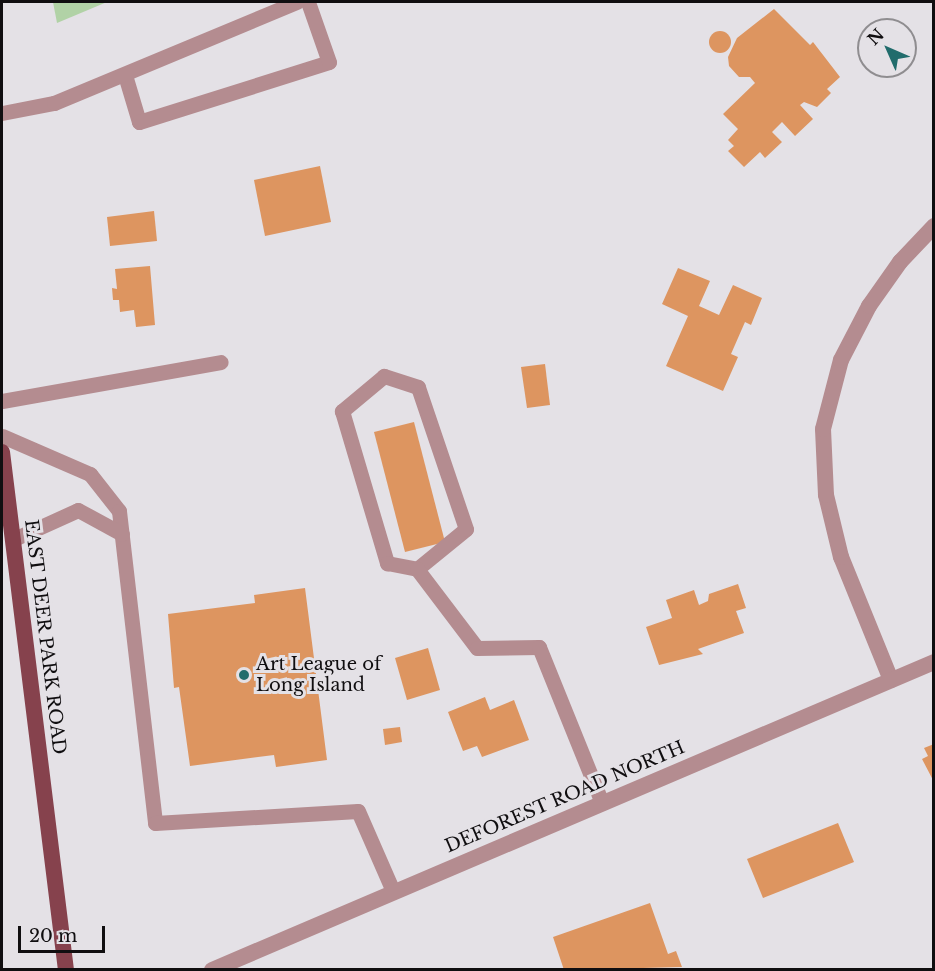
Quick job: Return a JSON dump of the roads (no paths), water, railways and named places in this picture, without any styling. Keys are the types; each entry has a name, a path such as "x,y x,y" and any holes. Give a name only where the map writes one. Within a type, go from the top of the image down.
{"main road":[{"name":"EAST DEER PARK ROAD","path":"2,452 66,969"}],"street":[{"path":"891,680 841,557 826,495 823,429 841,360 868,306 933,226"},
{"name":"DEFOREST ROAD NORTH","path":"212,969 933,662"}],"lane":[{"path":"2,112 54,103 297,2"},
{"path":"125,75 139,122 328,62 308,2"},
{"path":"2,401 221,362"},
{"path":"417,569 466,529 418,387 384,376 342,411 387,563 417,569 477,648 539,647 602,802"},
{"path":"2,436 90,474 119,511 155,823 358,811 393,891"},
{"path":"14,539 78,510 122,534"}],"place":[{"name":"Art League of Long Island","path":"244,675"}]}
